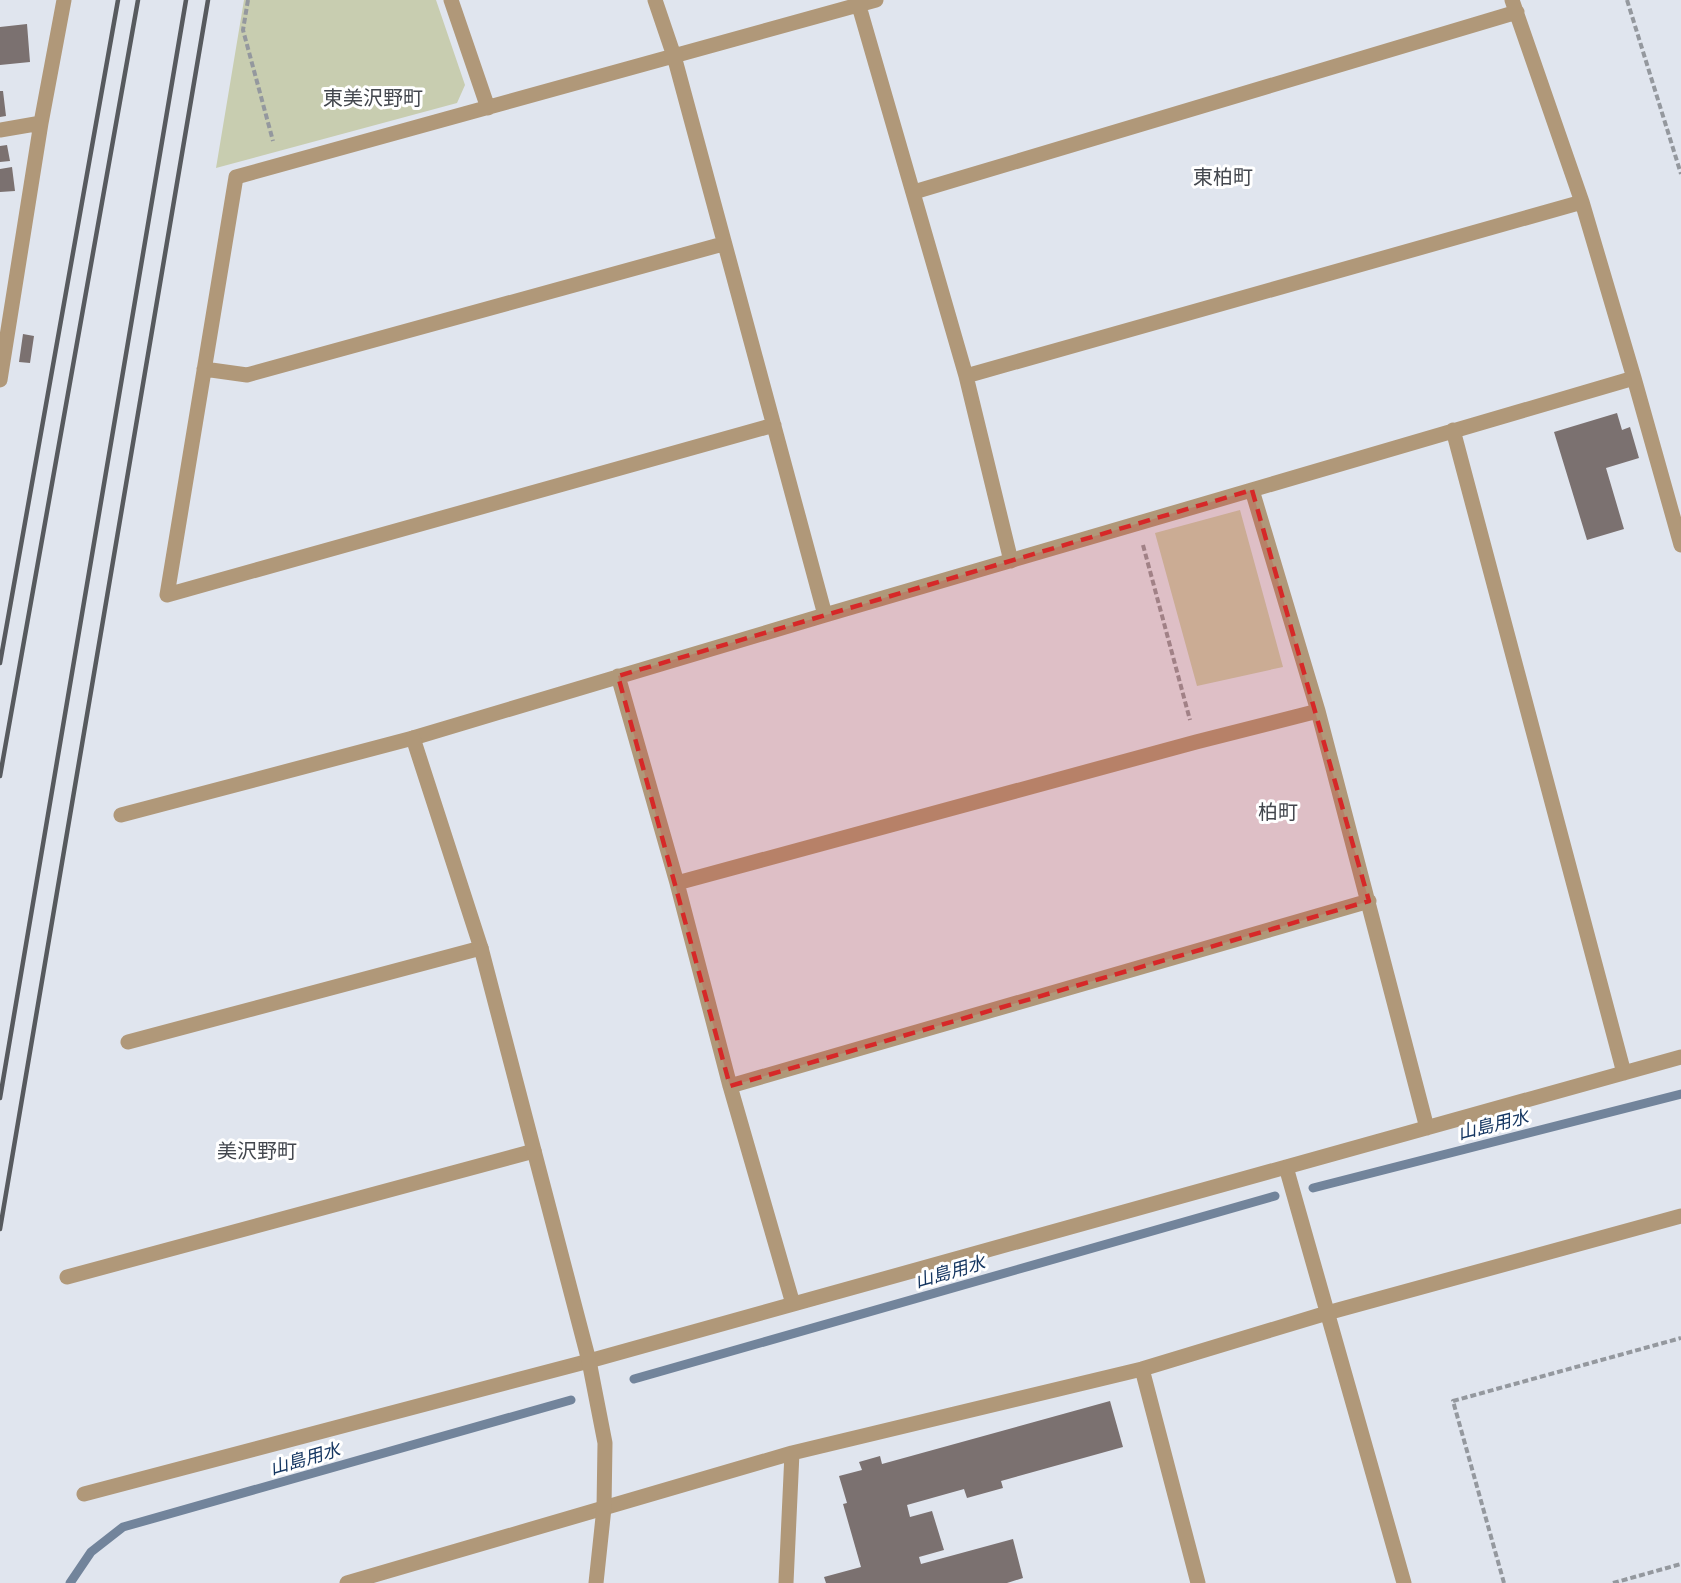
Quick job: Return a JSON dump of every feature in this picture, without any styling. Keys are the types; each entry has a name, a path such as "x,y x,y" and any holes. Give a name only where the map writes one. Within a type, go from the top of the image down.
{"street":[{"path":"0,380 41,123 64,0"},
{"path":"451,0 488,108"},
{"path":"655,0 674,56 825,615"},
{"path":"774,425 167,595 236,177 876,0"},
{"path":"859,6 966,376 1011,561"},
{"path":"914,192 1514,6 1582,202 1681,545"},
{"path":"0,130 41,123"},
{"path":"966,376 1582,202"},
{"path":"204,369 247,375 723,244"},
{"path":"121,815 413,738 1634,378"},
{"path":"1453,430 1623,1073"},
{"path":"1252,490 1318,711 1427,1128"},
{"path":"618,676 677,883 730,1086 793,1304"},
{"path":"677,883 1318,711"},
{"path":"413,738 481,948 589,1361 605,1443 604,1508 596,1583"},
{"path":"730,1086 1369,901"},
{"path":"128,1042 481,948"},
{"path":"84,1494 589,1361 1681,1057"},
{"path":"67,1277 534,1151"},
{"path":"1286,1167 1404,1583"},
{"path":"347,1583 792,1453 1142,1369 1327,1313 1681,1216"},
{"path":"1142,1369 1198,1583"},
{"path":"786,1583 792,1453"}],"path":[{"path":"248,0 243,30 280,165"},
{"path":"1627,0 1681,174"},
{"path":"1138,524 1196,742"},
{"path":"1504,1583 1453,1401 1681,1338"},
{"path":"1613,1583 1681,1564"}],"highlighted area":[{"path":"1252,490 1369,901 730,1086 618,676"}],"green space":[{"path":"244,0 436,0 465,85 457,103 216,168"},
{"path":"1240,510 1283,667 1197,686 1155,533"}],"building":[{"path":"27,24 30,62 0,65 0,27"},
{"path":"0,91 3,91 6,116 0,117"},
{"path":"7,145 10,161 0,162 0,146"},
{"path":"12,167 15,191 0,192 0,169"},
{"path":"23,334 34,336 30,363 19,362"},
{"path":"1617,413 1622,430 1630,427 1639,458 1606,468 1624,529 1587,540 1554,432"},
{"path":"1110,1401 1123,1447 1001,1481 1003,1488 967,1498 964,1489 907,1505 910,1517 932,1511 944,1550 919,1557 921,1564 1013,1539 1023,1578 1007,1583 826,1583 824,1577 861,1567 843,1504 847,1503 839,1476 862,1470 859,1462 880,1456 882,1464"}],"waterway":[{"name":"山島用水","path":"1313,1188 1681,1094"},
{"name":"山島用水","path":"634,1379 1275,1196"},
{"name":"山島用水","path":"70,1583 91,1552 123,1527 571,1400"}],"railway":[{"path":"0,663 118,0"},
{"path":"0,776 138,0"},
{"path":"0,1098 186,0"},
{"path":"0,1229 208,0"}],"district":[{"name":"東美沢野町","path":"373,98"},
{"name":"東柏町","path":"1223,177"},
{"name":"柏町","path":"1278,812"},
{"name":"美沢野町","path":"257,1151"}]}
